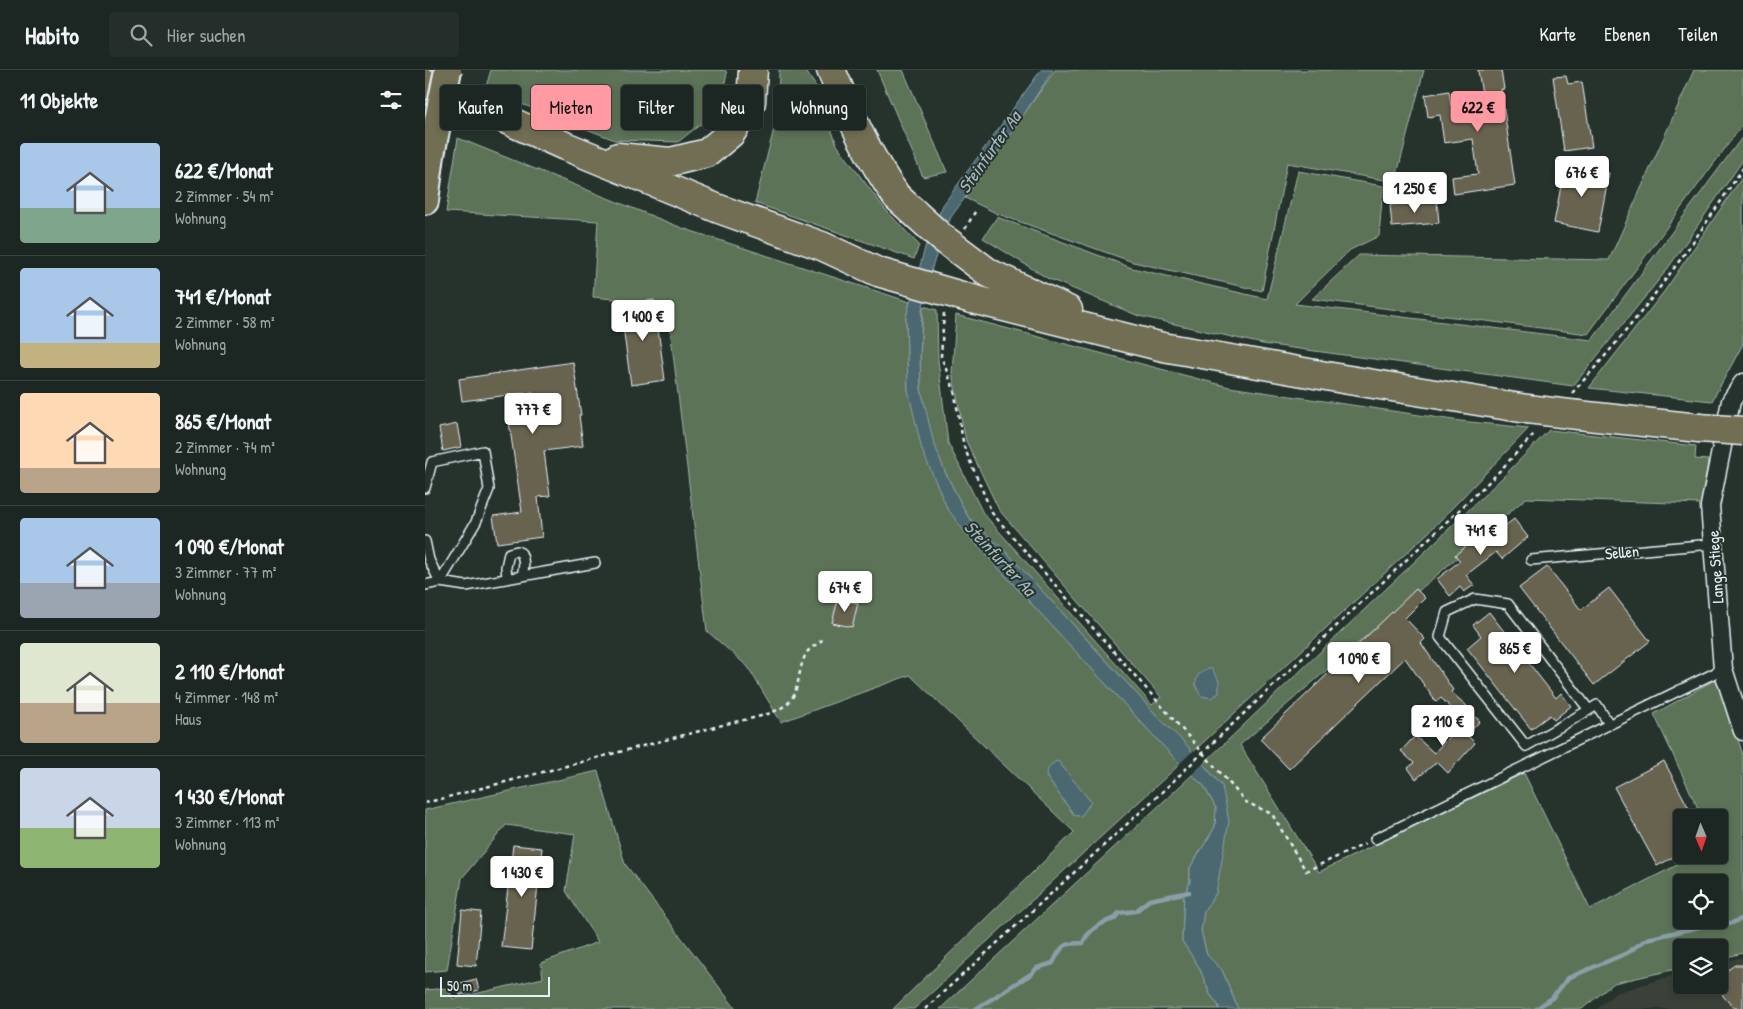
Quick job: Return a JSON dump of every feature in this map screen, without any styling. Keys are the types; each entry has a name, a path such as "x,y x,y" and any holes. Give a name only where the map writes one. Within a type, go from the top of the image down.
{"highway":[{"path":"565,146 625,159 670,162 707,153 731,133 751,102 753,70"},
{"path":"831,70 857,133 877,168 897,197 941,237 989,274 1055,305 1163,347"},
{"path":"425,83 565,146 719,209 823,246 879,272"},
{"path":"425,99 516,142 603,179 741,231 831,260 972,299 1163,347 1343,379 1533,419 1575,404 1699,428 1743,431"}],"main road":[{"path":"425,201 428,160 448,70"}],"street":[{"name":"Lange Stiege","path":"1743,383 1731,402 1710,506 1723,669 1743,731"}],"lane":[{"path":"425,488 432,462 483,451 489,489 476,522 440,582"},
{"path":"425,541 429,560 440,582"},
{"name":"Sellen","path":"1531,560 1713,544"},
{"path":"507,578 506,560 509,553 514,551 521,553 524,559 522,575"},
{"path":"425,585 440,582 465,586 595,563"},
{"path":"1589,710 1508,604 1475,599 1460,604 1447,612 1440,637 1526,746 1589,710 1597,705 1609,724"},
{"path":"1375,839 1723,669"}],"path":[{"path":"1575,404 1609,353 1669,277 1743,168"},
{"path":"962,236 975,212"},
{"path":"944,311 941,356 954,390 964,447 992,513 1246,802 1272,814 1306,871 1375,839"},
{"path":"925,1009 1161,793 1493,478 1533,419"},
{"path":"425,803 734,722 760,717 788,704 794,695 799,674 808,652 823,639"}],"shaded area":[{"path":"1743,957 1743,1009 1597,1009 1615,993 1673,975 1673,994 1728,994 1728,961"}],"green space":[{"path":"491,70 725,70 727,73 725,85 703,85 703,122 678,142 615,140 589,130 611,130 611,85 531,85 531,108 521,104 521,85 486,85"},
{"path":"779,70 805,70 815,85 779,85"},
{"path":"877,70 903,70 947,172 923,177"},
{"path":"1055,70 1424,70 1395,182 1287,163 1262,291 1133,262 998,214 965,198"},
{"path":"1694,70 1743,70 1743,124 1588,334 1312,299 1359,255 1609,260"},
{"path":"774,130 832,130 837,145 884,208 919,245 914,259 755,203"},
{"path":"1743,136 1743,160 1666,271 1573,386 1263,344 1139,316 1047,278 983,238 997,217 1132,268 1267,299 1298,171 1383,186 1379,236 1350,250 1295,304 1592,340"},
{"path":"458,138 682,228 910,302 906,317 908,390 964,531 1180,764 914,1009 893,1009 1074,832 910,675 781,722 748,667 707,631 667,304 593,297 598,221 446,212","holes":["1046,776 1089,806 1078,816 1074,814"]},
{"path":"1743,176 1743,344 1712,401 1589,388 1666,289"},
{"path":"923,306 937,310 938,360 948,443 983,513 1152,705 1161,697 999,510 966,441 952,373 956,315 1229,387 1460,421 1529,428 1430,531 1193,752 1008,554 968,517 945,472 932,440 921,389 920,358"},
{"path":"1549,430 1696,446 1695,459 1708,460 1702,504 1526,498 1240,745 1319,872 1524,773 1590,909 1679,864 1728,864 1728,809 1698,809 1654,714 1718,678 1743,755 1743,953 1728,957 1728,939 1673,939 1673,970 1614,983 1582,1009 1238,1009 1222,970 1207,955 1201,931 1204,911 1216,893 1222,786 1203,764 1502,478"},
{"path":"598,771 625,864 736,1009 425,1009 425,990 448,988 453,999 543,978 541,963 598,942 566,891 575,834 506,825 462,878 447,970 425,972 425,810"},
{"path":"1192,775 1204,786 1216,808 1215,827 1190,868 1190,882 1184,895 1182,941 1199,967 1210,994 1219,1006 1219,1009 940,1009"}],"water":[{"name":"Steinfurter Aa","path":"1041,70 1053,70 1011,134 951,217 933,264 922,310 921,389 933,440 945,472 968,517 1008,554 1162,721 1183,741 1222,786 1229,821 1216,893 1204,911 1201,931 1207,955 1222,970 1238,1009 1219,1009 1219,1006 1210,994 1199,967 1182,941 1184,895 1190,882 1190,868 1215,827 1216,808 1204,786 1177,761 964,531 947,508 922,450 908,390 906,317 926,244 943,205"},
{"path":"1207,669 1212,669 1219,681 1219,693 1212,698 1201,696 1195,684 1198,675"},
{"path":"1058,761 1091,802 1082,815 1074,815 1046,776 1050,766"}],"pier":[{"path":"1194,750 1205,762 1190,776 1178,765"}],"building":[{"path":"1478,70 1501,70 1504,89 1501,89 1515,185 1454,194 1452,177 1478,174 1473,139 1444,143 1440,115 1428,117 1425,95 1449,91 1451,105 1483,100"},
{"path":"1566,76 1568,84 1582,82 1592,147 1564,151 1553,77"},
{"path":"1565,165 1609,173 1598,232 1554,223"},
{"path":"1437,201 1439,223 1392,227 1390,205"},
{"path":"654,300 665,380 631,385 620,305"},
{"path":"573,362 581,415 579,415 583,446 544,451 550,496 538,497 542,537 497,543 493,516 522,512 508,415 535,410 532,392 462,401 459,379"},
{"path":"457,424 461,447 443,451 439,428"},
{"path":"1514,519 1528,537 1502,559 1496,552 1466,575 1474,585 1464,592 1460,587 1450,596 1437,579 1460,561 1455,555 1483,533 1488,539"},
{"path":"1547,567 1581,610 1609,588 1650,641 1594,685 1519,588"},
{"path":"1416,589 1425,598 1405,618 1425,639 1421,643 1453,690 1451,692 1467,706 1458,714 1441,698 1436,702 1405,658 1289,769 1260,739"},
{"path":"838,599 858,603 852,627 832,623"},
{"path":"1489,612 1556,698 1561,693 1571,706 1554,720 1550,715 1531,729 1467,648 1481,636 1473,625"},
{"path":"1465,708 1480,721 1467,735 1475,743 1448,773 1437,762 1416,779 1408,768 1414,763 1401,751 1415,736 1434,753 1457,728 1452,724"},
{"path":"1664,761 1689,809 1673,809 1673,857 1657,866 1614,787"},
{"path":"513,845 542,848 531,950 501,947"},
{"path":"462,910 481,912 476,966 457,964"},
{"path":"1735,965 1743,965 1743,1008 1733,1007 1723,996 1723,994 1728,994 1728,970"},
{"path":"476,979 479,990 460,995 457,984"}],"waterway":[{"path":"976,1009 1031,974 1037,968 1053,963 1064,946 1083,943 1091,931 1105,922 1114,919 1119,913 1136,911 1149,900 1189,892"},
{"path":"1536,1009 1552,998 1568,978 1627,953 1647,939 1716,923 1732,923 1743,918"}]}
